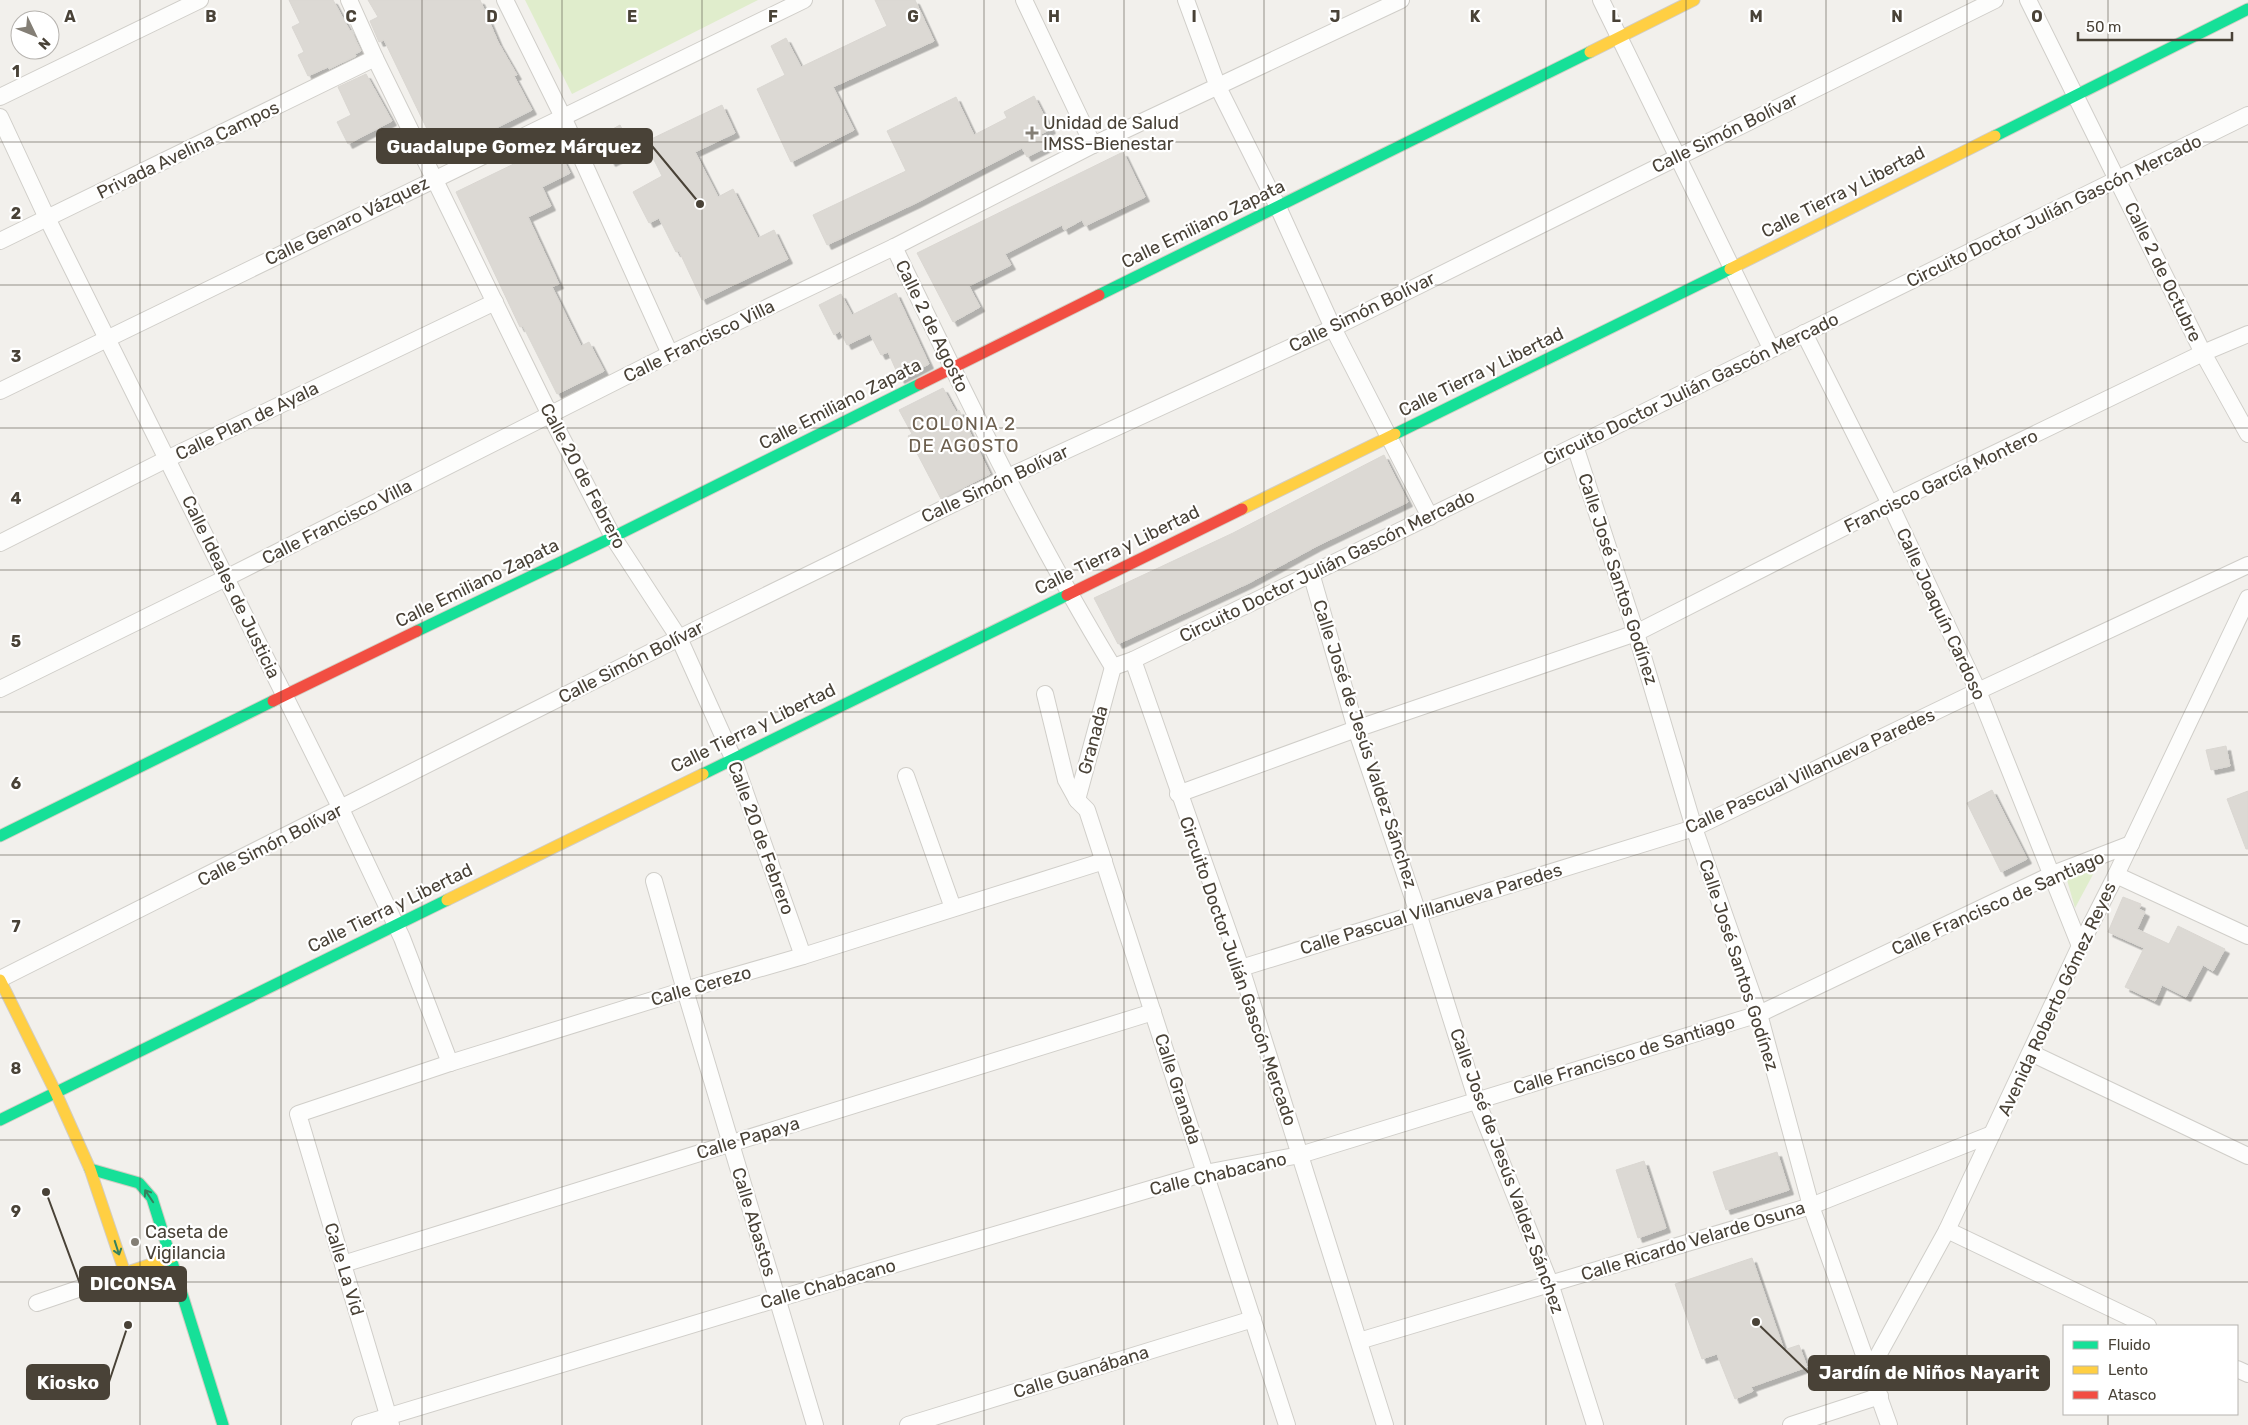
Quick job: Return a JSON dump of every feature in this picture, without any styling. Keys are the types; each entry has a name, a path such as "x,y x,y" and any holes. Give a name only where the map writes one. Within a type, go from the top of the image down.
{"street":[{"path":"0,97 200,0"},
{"name":"Calle 20 de Febrero","path":"349,0 433,179 613,537 679,638 733,758 803,956"},
{"path":"504,0 563,117 670,354"},
{"name":"Calle Genaro Vázquez","path":"0,391 804,0"},
{"path":"1024,0 1094,145"},
{"path":"1186,0 1218,87 1278,207 1333,328 1430,517"},
{"name":"Calle Francisco Villa","path":"0,689 226,578 670,354 894,248 1094,145 1401,0"},
{"path":"1601,0 1771,348"},
{"name":"Calle Emiliano Zapata","path":"0,836 284,694 613,537 1694,0"},
{"name":"Calle Simón Bolívar","path":"0,980 679,638 1008,477 1333,328 1995,0"},
{"name":"Calle 2 de Octubre","path":"2028,0 2204,353 2248,434"},
{"name":"Calle Tierra y Libertad","path":"0,1120 1732,268 2075,94 2248,9"},
{"name":"Privada Avelina Campos","path":"0,241 375,58"},
{"name":"Circuito Doctor Julián Gascón Mercado","path":"1113,667 1132,660 1430,517 1771,348 2248,116"},
{"name":"Calle Ideales de Justicia","path":"0,117 47,218 108,337 396,924 450,1063"},
{"name":"Calle 2 de Agosto","path":"894,248 952,367 1068,593 1113,667"},
{"name":"Calle Plan de Ayala","path":"0,543 167,459 495,302"},
{"name":"Calle Joaquín Cardoso","path":"1804,333 1890,504 1978,691 2053,874 2080,946"},
{"name":"Francisco García Montero","path":"1178,794 1356,729 1636,634 1890,504 2204,353 2248,334"},
{"name":"Calle José Santos Godínez","path":"1575,446 1636,634 1694,828 1758,1014 1811,1206 1890,1425"},
{"name":"Calle Pascual Villanueva Paredes","path":"1241,968 1694,828 1978,691 2248,565"},
{"name":"Calle José de Jesús Valdez Sánchez","path":"1311,573 1356,729 1418,913 1477,1101 1550,1283 1595,1425"},
{"name":"Avenida Roberto Gómez Reyes","path":"1870,1370 1947,1230 2080,946 2116,875 2248,598"},
{"name":"Circuito Doctor Julián Gascón Mercado","path":"1132,660 1241,968 1386,1425"},
{"name":"Granada","path":"1082,805 1113,667"},
{"name":"Calle Granada","path":"1045,694 1066,780 1082,805 1104,861 1287,1425"},
{"path":"906,776 953,908"},
{"name":"Calle Francisco de Santiago","path":"1300,1155 1758,1014 2053,874 2130,844"},
{"name":"Calle Cerezo","path":"298,1114 450,1063 685,990 803,956 1104,861"},
{"path":"2116,875 2248,936"},
{"name":"Calle Abastos","path":"654,881 816,1425"},
{"path":"0,980 56,1093 90,1169 125,1273"},
{"name":"Calle Papaya","path":"343,1264 1153,1012"},
{"path":"2031,1052 2248,1156"},
{"name":"Calle La Vid","path":"298,1114 389,1421"},
{"name":"Calle Ricardo Velarde Osuna","path":"1359,1341 1811,1206 1992,1134"},
{"name":"Calle Chabacano","path":"360,1425 389,1421 778,1299 1205,1173 1300,1155"},
{"path":"90,1169 139,1183 152,1198 223,1425"},
{"path":"1947,1230 2146,1325"},
{"path":"37,1303 172,1257"},
{"name":"Calle Guanábana","path":"908,1425 1253,1319"},
{"path":"1791,1425 1880,1396"}],"green space":[{"path":"525,0 758,0 572,94"},
{"path":"2097,867 2075,908 2067,880"}],"building":[{"path":"289,0 333,0 361,51 355,54 356,56 329,69 328,67 308,76 298,55 304,52 292,27 300,23"},
{"path":"368,0 480,0 498,42 517,75 514,76 532,110 440,156 384,40 379,42 370,21 378,17"},
{"path":"875,0 915,0 934,41 833,87 854,130 791,162 757,89 785,75 771,46 786,38 801,67 887,26"},
{"path":"366,74 392,121 348,144 337,122 351,115 338,87"},
{"path":"1034,96 1051,129 1041,134 1047,147 1027,157 1022,148 916,203 827,245 813,215 906,171 887,131 956,97 974,135 1007,118 1004,112"},
{"path":"722,105 735,133 695,152 718,197 733,189 758,238 774,230 788,259 702,300 679,251 676,252 659,218 649,223 633,192 662,176 645,142"},
{"path":"620,125 633,151 611,162 598,137"},
{"path":"555,144 570,173 542,187 551,206 528,217 559,284 552,287 581,346 589,342 604,371 557,394 523,326 520,327 456,192"},
{"path":"1123,152 1145,197 1085,226 1082,220 1064,230 1062,225 1005,254 1011,265 969,286 980,307 953,322 917,253"},
{"path":"896,293 929,364 900,379 888,352 881,355 870,334 847,345 840,331 834,335 819,305 841,294 852,315"},
{"path":"943,388 956,412 959,410 990,474 941,499 908,436 912,434 899,410"},
{"path":"1384,455 1408,502 1317,546 1249,583 1118,644 1094,598 1233,533"},
{"path":"2226,746 2230,766 2211,770 2206,750"},
{"path":"1992,790 2027,859 2001,872 1967,803"},
{"path":"2248,791 2248,849 2246,849 2227,799"},
{"path":"2123,897 2141,904 2139,909 2145,912 2137,929 2169,944 2178,926 2225,949 2213,971 2203,965 2186,997 2162,985 2155,1001 2125,987 2144,948 2108,932"},
{"path":"1777,1152 1789,1190 1726,1210 1713,1172"},
{"path":"1644,1161 1666,1228 1638,1238 1616,1170"},
{"path":"1752,1258 1784,1350 1799,1345 1807,1367 1751,1387 1753,1391 1735,1399 1717,1354 1702,1359 1675,1284"}],"traffic: fast":[{"path":"1995,136 2248,9"},
{"path":"1099,295 1590,52"},
{"path":"1395,434 1730,269"},
{"path":"417,631 613,537 920,384"},
{"path":"703,774 1067,595"},
{"path":"0,836 273,701"},
{"path":"0,1120 447,900"},
{"path":"90,1169 139,1183 152,1198 223,1425"}],"traffic: slow":[{"path":"1590,52 1694,0"},
{"path":"1730,269 1995,136"},
{"path":"1242,509 1395,434"},
{"path":"447,900 703,774"},
{"path":"0,980 56,1093 90,1169 125,1273 172,1257"}],"traffic: jam":[{"path":"920,384 1099,295"},
{"path":"1067,595 1242,509"},
{"path":"273,701 417,631"}],"place":[{"name":"Unidad de Salud IMSS-Bienestar","path":"1032,133"},
{"name":"Guadalupe Gomez Márquez","path":"700,204"},
{"name":"DICONSA","path":"46,1192"},
{"name":"Caseta de Vigilancia","path":"135,1242"},
{"name":"Jardín de Niños Nayarit","path":"1756,1322"},
{"name":"Kiosko","path":"128,1325"}],"district":[{"name":"COLONIA 2 DE AGOSTO","path":"964,434"}]}
